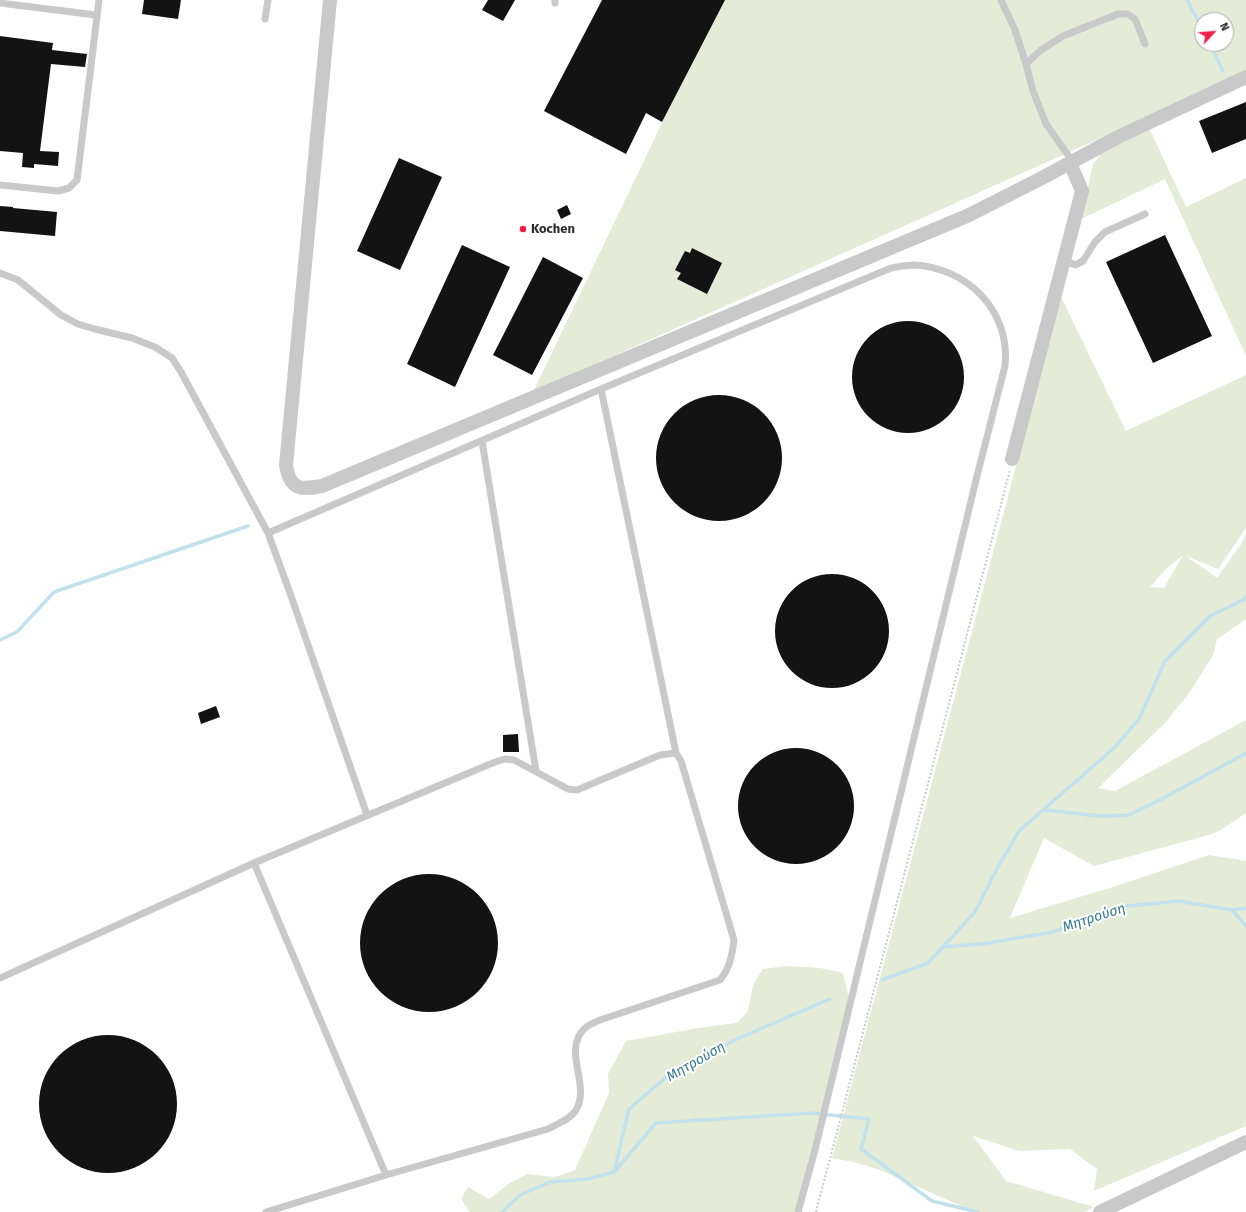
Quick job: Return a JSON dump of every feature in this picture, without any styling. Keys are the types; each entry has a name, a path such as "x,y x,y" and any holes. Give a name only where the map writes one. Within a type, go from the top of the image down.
{"street":[{"path":"330,0 286,465 287,475 295,486 305,489 322,486 967,216 1118,137 1246,77"},
{"path":"1012,460 1082,190 1071,162"},
{"path":"1100,1212 1120,1208 1246,1142"}],"lane":[{"path":"0,185 58,191 69,188 77,180 98,0"},
{"path":"265,19 268,0"},
{"path":"1001,0 1015,30 1026,64 1032,91 1046,124 1071,162"},
{"path":"0,2 96,15"},
{"path":"1026,64 1041,50 1063,36 1118,14 1128,14 1135,19 1146,44"},
{"path":"1064,260 1075,265 1083,261 1095,242 1106,232 1145,214"},
{"path":"268,533 601,389 891,268 912,265 928,267 950,273 969,284 985,299 994,311 1005,341 1007,352 1005,366 974,487 798,1212"},
{"path":"0,273 18,280 61,315 78,324 132,338 155,347 172,358 268,533 367,815"},
{"path":"266,1212 386,1175 548,1129 564,1121 576,1111 581,1097 580,1078 576,1056 576,1041 584,1029 600,1020 714,983 726,974 732,959 734,940 681,761 676,753 601,389"},
{"path":"482,441 536,771"},
{"path":"0,978 254,863 495,762 505,759 514,760 568,789 577,790 660,755 676,753"},
{"path":"254,863 386,1175"}],"path":[{"path":"816,1212 1012,460"}],"green space":[{"path":"721,0 1246,0 1246,73 533,392"},
{"path":"1149,128 1186,207 1246,178 1246,356 1165,179 1081,219 1093,164 1101,154"},
{"path":"1061,297 1126,431 1246,375 1246,528 1218,569 1186,556 1217,578 1246,535 1246,619 1217,639 1213,655 1192,689 1165,723 1098,788 1115,791 1246,720 1246,813 1221,830 1209,835 1094,866 1044,838 1010,918 1113,887 1209,855 1246,861 1246,1126 1094,1191 1097,1169 1070,1149 1019,1151 973,1136 1006,1181 1094,1207 1084,1212 975,1212 880,1170 854,1162 832,1158","holes":["1183,555 1164,588 1150,587 1167,568"]},
{"path":"787,966 820,968 843,973 851,1007 798,1212 470,1212 461,1199 468,1187 489,1199 510,1183 527,1174 555,1177 575,1170 609,1093 608,1074 626,1041 704,1027 737,1023 748,1011 753,985 763,969"}],"building":[{"path":"144,0 181,0 178,19 142,14"},
{"path":"488,0 515,0 503,21 482,10"},
{"path":"602,0 725,0 662,122 646,113 626,154 544,111"},
{"path":"0,36 53,43 52,50 87,54 85,67 51,64 40,151 59,152 58,166 34,164 34,168 22,167 23,153 0,151"},
{"path":"1246,102 1246,139 1212,153 1199,121"},
{"path":"399,158 442,177 400,270 357,251"},
{"path":"567,205 571,214 561,219 557,210"},
{"path":"0,206 57,212 55,236 0,231"},
{"path":"1165,235 1212,336 1153,363 1106,262"},
{"path":"462,245 510,267 455,387 407,364"},
{"path":"692,248 722,263 707,294 677,279 681,273 675,270 685,251 690,253"},
{"path":"543,257 583,278 532,375 493,355"},
{"path":"908,321 930,325 948,337 960,355 964,377 960,399 948,417 930,429 908,433 886,429 868,417 856,399 852,377 856,355 868,337 886,325"},
{"path":"719,395 731,396 743,400 754,406 767,418 777,434 781,446 781,470 777,482 771,493 759,506 743,516 731,520 719,521 707,520 695,516 684,510 671,498 661,482 657,470 656,458 657,446 661,434 667,423 679,410 695,400 707,396"},
{"path":"832,574 854,578 872,591 885,609 889,631 885,653 872,671 854,684 832,688 810,684 792,671 779,653 775,631 779,609 792,591 810,578"},
{"path":"216,706 220,717 201,724 198,713"},
{"path":"518,734 519,752 503,752 503,735"},
{"path":"796,748 807,749 818,753 837,765 849,784 853,795 853,817 849,828 837,847 818,859 807,863 796,864 785,863 774,859 755,847 743,828 739,817 738,806 739,795 743,784 755,765 774,753 785,749"},
{"path":"429,874 455,879 478,894 493,917 498,943 493,969 478,992 455,1007 429,1012 403,1007 380,992 365,969 360,943 365,917 380,894 403,879"},
{"path":"108,1035 134,1040 157,1055 172,1078 177,1104 172,1130 157,1153 134,1168 108,1173 82,1168 59,1153 44,1130 39,1104 44,1078 59,1055 82,1040"}],"waterway":[{"path":"1187,0 1194,13"},
{"path":"1214,52 1223,71"},
{"path":"0,640 17,632 54,592 248,526"},
{"name":"Μητρούση","path":"882,980 928,963 975,912 999,865 1019,831 1113,749 1139,719 1165,661 1210,616 1243,600 1246,596"},
{"name":"Μητρούση","path":"1043,810 1101,816 1129,815 1162,799 1246,753"},
{"name":"Μητρούση","path":"942,947 982,944 1053,932 1119,907 1179,901 1232,910 1246,908"},
{"path":"1232,910 1246,926"},
{"name":"Μητρούση","path":"502,1212 520,1195 550,1182 588,1179 614,1172 629,1109 670,1074 737,1039 830,999"},
{"path":"614,1172 656,1123 812,1113 869,1119 861,1149 932,1201 978,1212"}],"place":[{"name":"Kochen","path":"523,229"}]}
